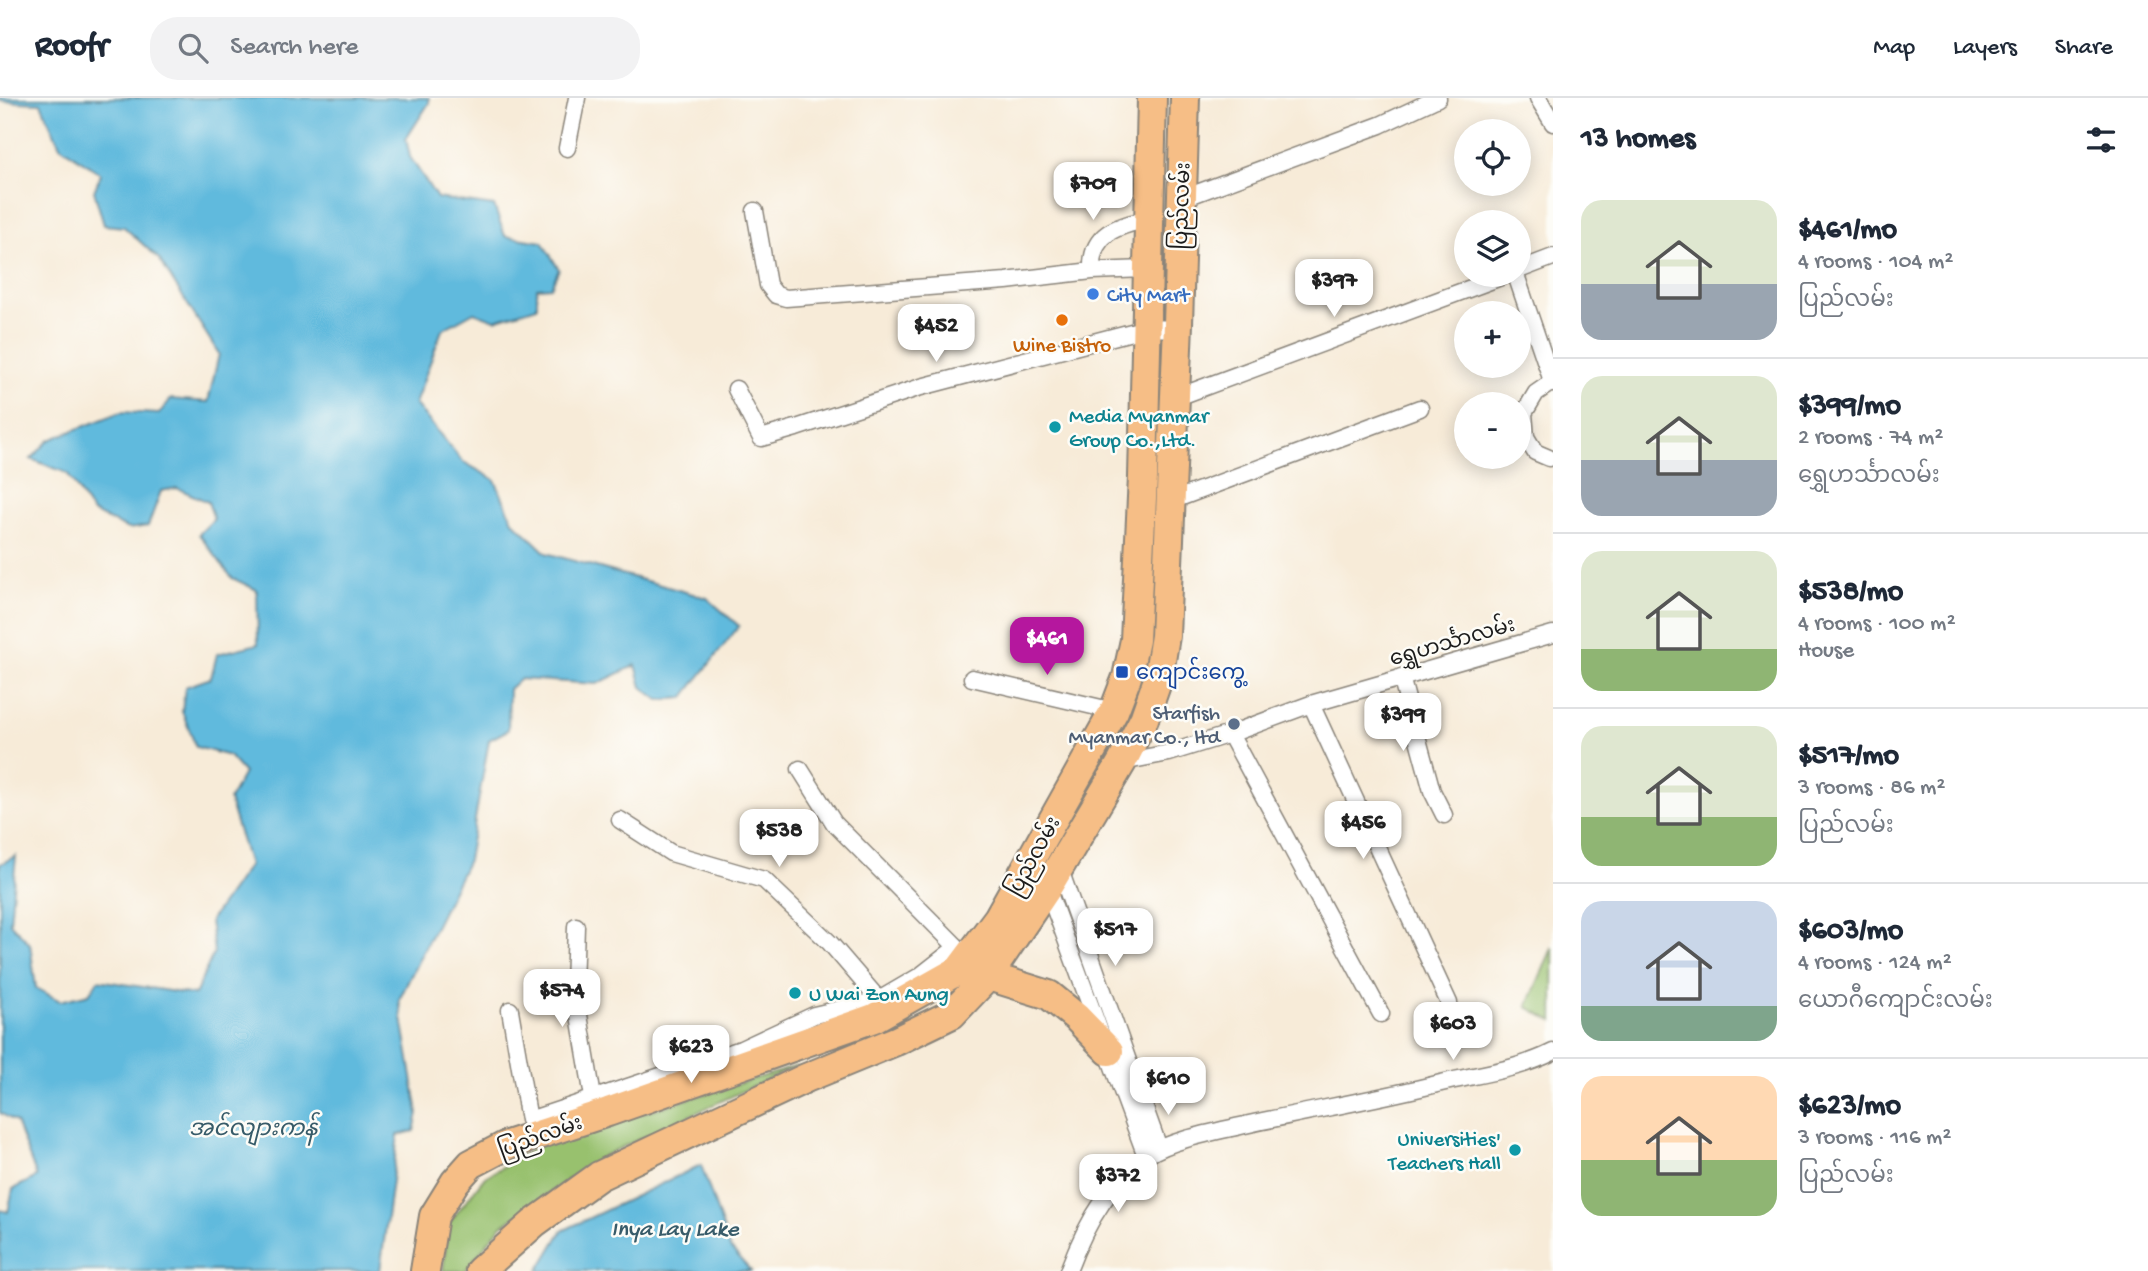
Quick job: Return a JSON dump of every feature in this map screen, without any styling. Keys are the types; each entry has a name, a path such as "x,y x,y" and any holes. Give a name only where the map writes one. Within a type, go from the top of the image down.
{"highway":[{"name":"ပြည်လမ်း","path":"480,1271 534,1223 599,1176 806,1078 896,1041 952,1014 988,976 1043,876 1114,711 1127,677 1135,640 1143,477 1152,98"},
{"name":"ပြည်လမ်း","path":"425,1271 434,1216 455,1182 471,1164 507,1145 601,1105 874,1018 958,971 998,918 1043,876 1122,762 1144,719 1158,679 1165,636 1185,98"},
{"path":"1149,209 1181,199"},
{"path":"988,976 1049,995 1076,1017 1109,1051"}],"street":[{"path":"567,148 577,98"},
{"path":"1181,199 1369,129 1438,98"},
{"path":"1538,98 1553,123"},
{"path":"1092,271 1091,258 1097,243 1111,230 1149,209"},
{"path":"755,211 768,285 776,295 786,298 993,282 1092,271 1147,269"},
{"path":"1531,265 1553,257"},
{"path":"1175,398 1474,287"},
{"path":"1520,287 1553,383 1536,393 1524,413 1526,437 1535,452 1549,458"},
{"path":"736,390 761,438 921,387 1147,328 1178,329"},
{"path":"1171,501 1420,408"},
{"name":"ရွှေဟင်္သာလမ်း","path":"1122,762 1169,753 1311,704 1553,634"},
{"path":"1401,677 1432,791 1444,815"},
{"path":"972,678 1114,711"},
{"path":"1311,704 1449,1003"},
{"path":"1230,734 1381,1014"},
{"path":"510,1010 530,1120 601,1105 741,1049 814,1015 879,1000 920,976 957,947 834,823 800,769"},
{"path":"620,820 671,853 764,880 830,943 879,1000"},
{"path":"1043,876 1109,1051 1153,1153"},
{"path":"1043,876 1153,1153"},
{"path":"576,926 574,986 601,1105"},
{"path":"1068,1271 1080,1238 1115,1185 1153,1153 1216,1132 1483,1076 1537,1060 1553,1052"}],"green space":[{"path":"1553,949 1553,1021 1527,1007"},
{"path":"797,1066 603,1156 501,1226 465,1271 443,1271 448,1224 485,1177 546,1142"}],"water":[{"name":"အင်လျားကန်","path":"0,98 429,98 429,103 406,139 410,157 437,198 494,206 505,236 542,242 559,269 551,287 537,288 537,307 495,320 474,312 442,330 415,404 462,461 495,480 513,521 546,553 707,598 739,626 683,698 659,700 642,687 636,665 597,684 520,679 509,689 508,730 489,740 468,860 399,1000 418,1113 414,1131 398,1135 380,1271 0,1271 0,1210 8,1212 13,1189 37,1177 16,1122 0,1113 0,864 16,856 10,923 30,944 36,988 60,1001 89,994 98,980 195,995 214,952 210,921 249,865 229,800 244,773 229,756 196,747 182,711 185,687 211,678 217,654 258,644 257,590 232,578 199,534 214,519 208,502 177,488 161,491 148,526 128,529 92,512 67,473 31,459 49,440 121,412 159,414 171,399 208,402 219,354 159,259 124,227 104,225 94,191 101,174 60,146 41,103 0,101"},
{"name":"Inya Lay Lake","path":"701,1165 730,1248 751,1271 538,1271 562,1231"}],"place":[{"name":"City Mart","path":"1093,294"},
{"name":"Wine Bistro","path":"1062,320"},
{"name":"Media Myanmar Group Co.,Ltd.","path":"1055,427"},
{"name":"ကျောင်းကွေ့","path":"1122,672"},
{"name":"Starfish Myanmar Co., ltd","path":"1234,724"},
{"name":"U Wai Zon Aung","path":"795,993"},
{"name":"Universities' Teachers Hall","path":"1515,1150"}]}
